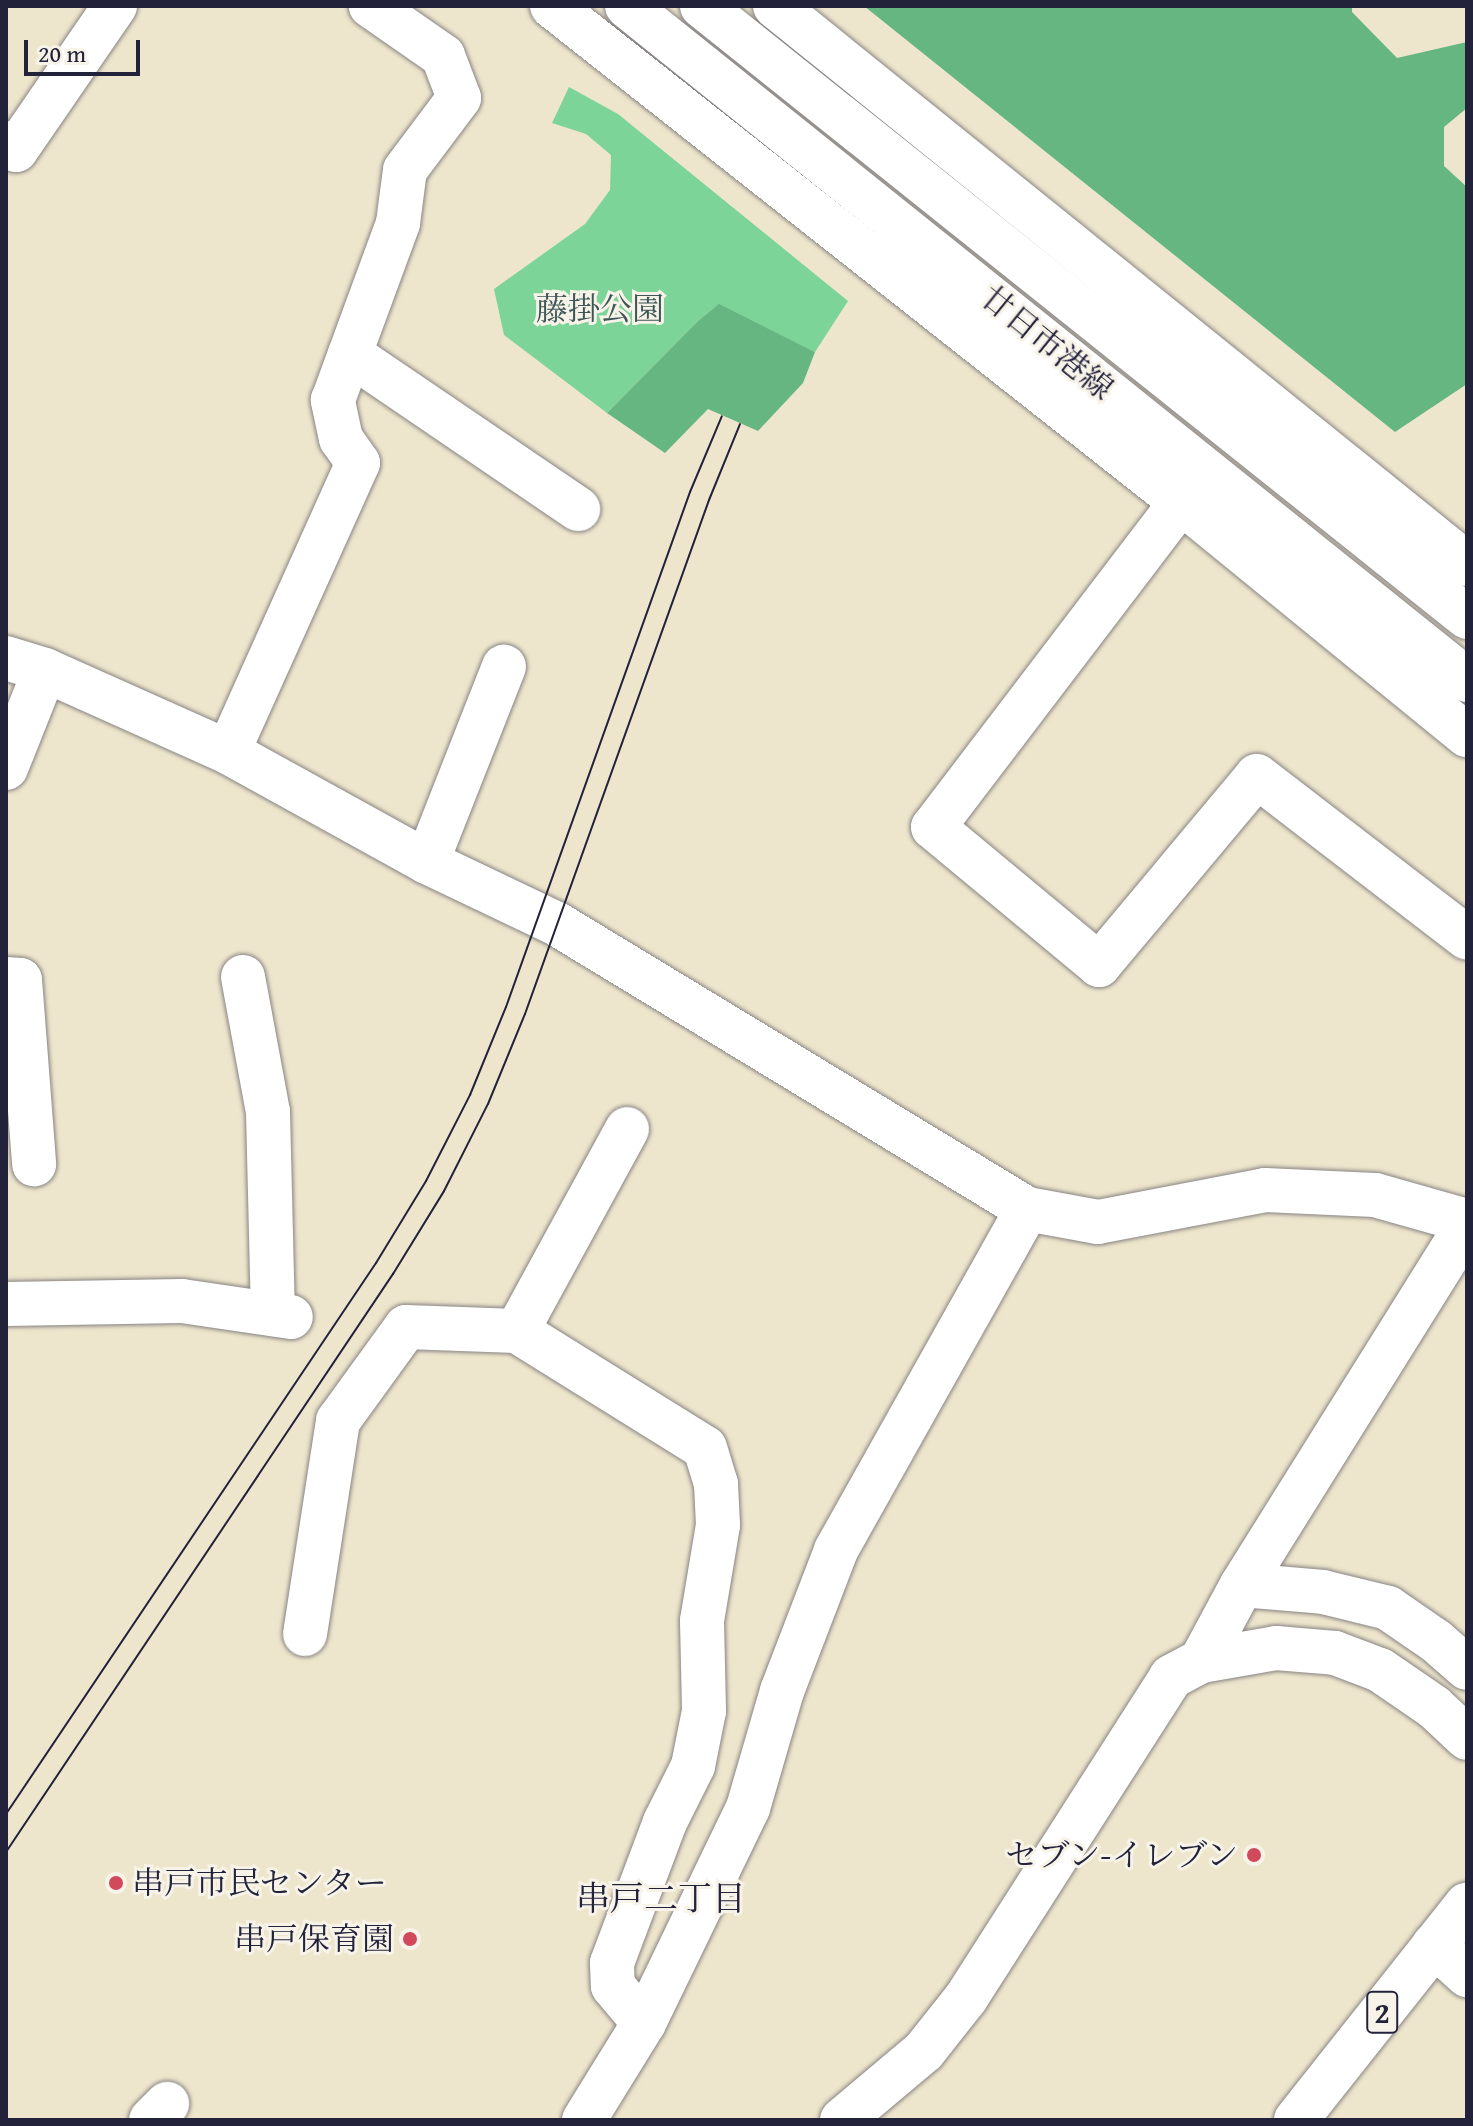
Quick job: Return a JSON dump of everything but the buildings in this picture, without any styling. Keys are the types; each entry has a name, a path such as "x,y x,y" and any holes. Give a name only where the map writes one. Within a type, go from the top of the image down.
{"main road":[{"path":"6,143 16,150 115,6"},
{"path":"228,752 358,463 341,439 333,400 398,223 405,170 459,98 443,56 371,6"},
{"path":"552,6 1181,502 1467,735"},
{"name":"廿日市港線","path":"627,6 1467,680"},
{"name":"廿日市港線","path":"702,6 1467,617"},
{"path":"775,6 1467,564"},
{"path":"350,354 578,509"},
{"path":"1181,502 933,827 1099,965 1257,776 1467,938"},
{"path":"6,768 26,664 228,752 427,862 557,924 1027,1209 1098,1222 1265,1190 1375,1195 1467,1223 1242,1585 1201,1661"},
{"path":"427,862 504,667"},
{"path":"6,1304 182,1301 282,1316 268,1112 243,977"},
{"path":"6,979 20,980 34,1164"},
{"path":"517,1331 627,1129"},
{"path":"584,2120 644,2023 748,1808 782,1691 836,1550 1027,1209"},
{"path":"305,1634 338,1421 406,1327 517,1331 705,1448 716,1484 718,1525 702,1621 704,1711 696,1752 612,1963 613,1986 644,2023"},
{"path":"1242,1585 1323,1592 1388,1608 1436,1641 1467,1668"},
{"path":"842,2120 924,2051 966,1998 1171,1677 1201,1661 1276,1648 1335,1653 1380,1670 1434,1707 1467,1738"},
{"name":"2","path":"1296,2120 1467,1904"},
{"path":"1434,1945 1467,1975"}],"green space":[{"path":"864,6 1352,6 1352,12 1397,58 1467,42 1467,108 1444,127 1444,166 1467,187 1467,384 1395,432"},
{"name":"藤掛公園","path":"569,87 618,114 848,301 815,352 719,305 697,322 607,413 504,335 494,289 585,224 610,190 611,155 586,134 552,123"},
{"path":"719,304 815,352 803,383 758,431 708,409 665,453 607,413 697,322"}],"tram line":[{"path":"6,1814 376,1263 426,1181 470,1095 506,1007 690,492 722,416"},
{"path":"6,1852 393,1274 444,1191 488,1104 525,1014 709,500 740,424"}],"place":[{"name":"セブン-イレブン","path":"1254,1855"},
{"name":"串戸市民センター","path":"116,1883"},
{"name":"串戸保育園","path":"410,1939"}],"district":[{"name":"串戸二丁目","path":"661,1898"}]}
